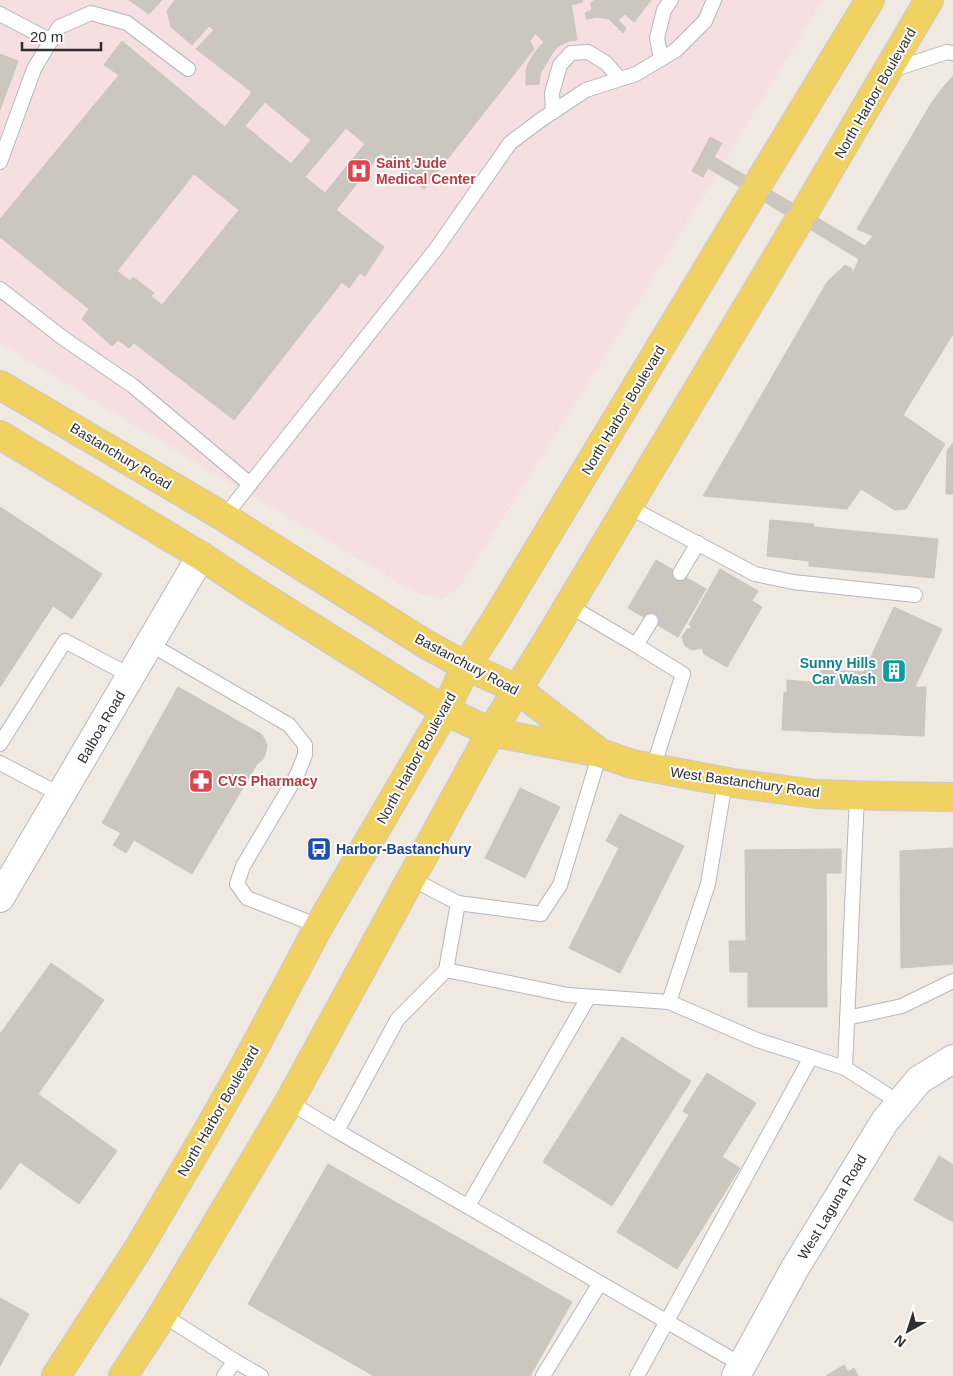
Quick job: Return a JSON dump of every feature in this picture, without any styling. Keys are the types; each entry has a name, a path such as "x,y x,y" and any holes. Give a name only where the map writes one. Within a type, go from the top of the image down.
{"main road":[{"name":"North Harbor Boulevard","path":"56,1376 138,1249 204,1137 319,926 445,711 466,666 870,0"},
{"name":"North Harbor Boulevard","path":"123,1376 162,1316 289,1102 491,732 628,506 929,0"},
{"name":"Bastanchury Road","path":"0,385 224,517 427,645 466,666 517,689 600,753"},
{"path":"0,435 201,556 445,711 491,732 600,753"},
{"name":"West Bastanchury Road","path":"600,753 632,764 725,782 816,794 953,797"}],"street":[{"name":"Balboa Road","path":"0,898 201,556"},
{"name":"West Laguna Road","path":"739,1370 795,1268 885,1121 919,1080 953,1059"}],"lane":[{"path":"661,59 657,38 664,10 671,0"},
{"path":"224,517 436,249 510,143 586,90 636,74 676,50 705,21 714,0"},
{"path":"0,162 34,69 59,28 91,13 127,23 188,69"},
{"path":"0,14 51,41"},
{"path":"553,112 552,93 560,64 571,53 588,52 606,63 620,79"},
{"path":"886,72 947,52 953,53"},
{"path":"0,289 63,338 133,386 250,484"},
{"path":"628,506 755,574 793,582 915,596"},
{"path":"680,573 698,543"},
{"path":"568,605 683,674 653,768"},
{"path":"636,645 651,621"},
{"path":"0,744 65,641 130,676"},
{"path":"150,644 289,725 305,745 305,755 297,775 243,866 238,884 247,898 319,926"},
{"path":"412,879 458,903 541,914 560,886 600,753"},
{"path":"0,763 61,795"},
{"path":"668,1002 708,884 725,782"},
{"path":"845,1068 857,795"},
{"path":"337,1131 397,1020 446,970 458,903"},
{"path":"446,970 588,998 668,1002 758,1040 845,1068 900,1103"},
{"path":"847,1018 902,1006 953,981"},
{"path":"468,1206 588,998"},
{"path":"637,1376 811,1057"},
{"path":"289,1102 668,1322 739,1370"},
{"path":"543,1376 600,1283"},
{"path":"162,1316 261,1376"},
{"path":"224,1376 235,1360"}],"shaded area":[{"name":"Saint Jude Medical Center","path":"0,0 823,0 612,345 460,586 442,599 417,593 205,468 0,343"}],"building":[{"path":"129,0 162,0 149,14"},
{"path":"175,0 582,0 583,2 571,5 572,9 552,12 535,21 529,27 535,34 530,41 534,49 424,189 381,153 336,210 384,247 365,276 360,273 349,288 342,282 234,420 134,343 129,348 118,340 112,346 82,319 89,309 0,237 0,219 119,75 104,65 122,41 225,127 252,92 196,49 214,30 209,26 192,45 171,27 167,11","holes":["265,102 311,140 291,164 245,126","346,128 365,144 325,193 305,177","194,174 239,210 162,305 151,296 154,293 133,277 130,281 117,271"]},
{"path":"595,0 651,0 634,22 625,14 618,20 626,28 623,33 609,19 597,17 587,19 585,13 592,10 591,3"},
{"path":"572,9 577,40 569,41 559,46 553,52 540,74 539,84 526,85 526,71 529,62 544,42 529,27 535,21 552,12"},
{"path":"0,54 18,61 0,110"},
{"path":"953,76 953,334 903,415 945,444 906,509 895,510 861,489 847,509 703,496 827,282 845,265 852,269 852,275 865,246 873,236 857,229 932,102"},
{"path":"710,137 722,143 708,168 697,162"},
{"path":"714,157 865,246 859,259 708,168"},
{"path":"697,162 708,168 703,177 692,171"},
{"path":"953,443 953,494 946,494 947,451"},
{"path":"0,507 102,574 72,619 53,606 0,687"},
{"path":"770,520 814,524 813,527 938,539 934,578 809,566 809,561 767,556"},
{"path":"656,560 706,589 678,637 628,608"},
{"path":"720,569 758,591 752,601 762,607 727,667 704,654 702,648 692,650 685,646 682,637 687,629 692,628 689,624"},
{"name":"Sunny Hills Car Wash","path":"894,607 942,629 915,687 926,687 924,736 782,730 784,692 787,693 787,680 820,683 821,670 864,672"},
{"path":"178,687 261,734 267,746 263,759 257,764 192,874 134,840 126,853 113,845 121,833 102,823"},
{"path":"520,788 560,807 525,878 485,858"},
{"path":"620,814 684,846 620,973 569,948 619,848 606,841"},
{"path":"953,848 953,964 901,968 900,851"},
{"path":"841,849 841,873 826,873 827,1007 748,1007 748,972 730,972 729,941 746,941 745,850"},
{"path":"51,963 104,1000 38,1094 117,1151 79,1204 20,1162 0,1190 0,1034"},
{"path":"622,1037 691,1081 612,1206 543,1162"},
{"path":"707,1073 756,1103 722,1157 740,1168 677,1269 617,1232 689,1115 683,1111"},
{"path":"939,1156 953,1165 953,1222 914,1200"},
{"path":"328,1164 572,1302 530,1376 374,1376 248,1304"},
{"path":"0,1298 29,1314 0,1366"},
{"path":"844,1365 848,1372 854,1368 858,1376 826,1376"}],"place":[{"name":"Saint Jude Medical Center","path":"359,171"},
{"name":"Sunny Hills Car Wash","path":"894,671"},
{"name":"CVS Pharmacy","path":"201,781"},
{"name":"Harbor-Bastanchury","path":"319,849"}]}
